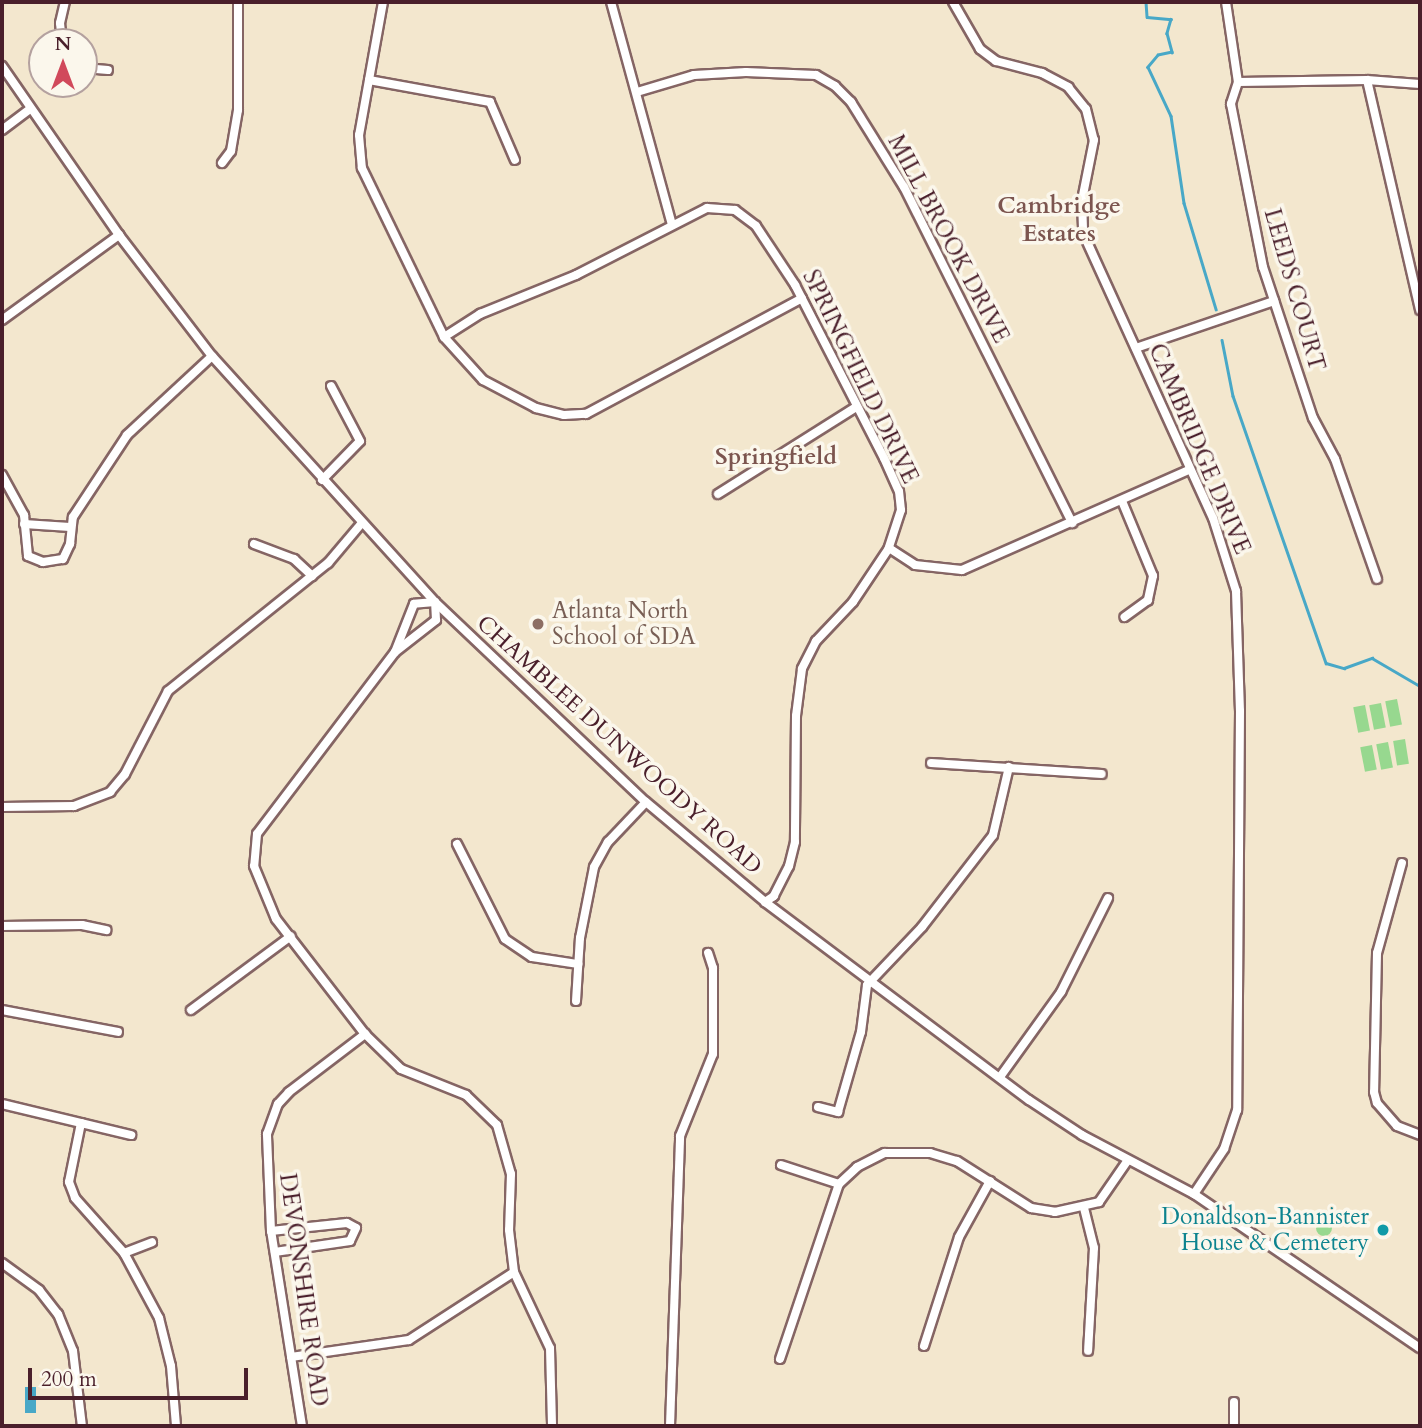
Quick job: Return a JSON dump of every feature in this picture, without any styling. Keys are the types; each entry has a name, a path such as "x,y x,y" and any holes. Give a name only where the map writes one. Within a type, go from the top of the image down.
{"street":[{"path":"61,28 65,2"},
{"path":"222,163 231,151 238,110 238,2"},
{"path":"383,2 359,135 362,169 444,337 483,380 516,400 564,415 586,414 802,298"},
{"path":"611,2 672,225"},
{"name":"CAMBRIDGE DRIVE","path":"953,2 980,49 996,61 1042,73 1068,87 1086,109 1094,139 1082,200 1083,233 1213,518 1236,591 1240,698 1237,1110 1224,1149 1194,1194"},
{"name":"LEEDS COURT","path":"1226,2 1238,82 1231,104 1241,167 1274,301 1313,418 1335,459 1377,579"},
{"name":"CHAMBLEE DUNWOODY ROAD","path":"2,66 119,235 212,356 361,524 435,602 646,802 765,902 1082,1135 1194,1194 1420,1348"},
{"path":"98,69 108,70"},
{"name":"MILL BROOK DRIVE","path":"637,92 694,75 746,72 816,75 835,86 850,102 904,187 1072,523"},
{"path":"369,80 490,102 515,160"},
{"path":"1238,82 1367,80 1420,84"},
{"path":"1367,80 1420,310"},
{"path":"2,130 30,109"},
{"name":"SPRINGFIELD DRIVE","path":"444,337 480,314 576,275 707,208 735,210 766,238 802,298 899,491 899,529 853,602 816,641 802,669 796,716 795,842 789,866 774,895 765,902"},
{"path":"2,320 119,235"},
{"path":"1136,348 1274,301"},
{"path":"2,475 16,496 24,524 25,551 43,562 63,559 70,544 70,527 127,435 212,356"},
{"path":"322,480 360,441 331,386"},
{"path":"718,494 856,407"},
{"path":"889,548 915,565 962,570 1189,470"},
{"path":"1122,501 1153,576 1148,600 1125,617"},
{"path":"24,524 70,527"},
{"path":"2,807 74,806 110,792 125,774 168,691 312,576 361,524"},
{"path":"254,544 294,559 312,576"},
{"path":"395,652 414,604 435,602 436,620 395,652 257,834 253,852 258,883 276,919 365,1034 401,1069 466,1095 497,1125 510,1165 509,1230 514,1272 550,1348 552,1426"},
{"path":"931,763 1102,774"},
{"path":"818,1107 838,1112 861,1032 863,1000 872,981 965,875 993,835 1009,767"},
{"path":"576,1001 578,964 594,867 608,842 646,802"},
{"path":"457,844 505,939 532,957 578,964"},
{"path":"1402,863 1377,953 1374,1092 1377,1103 1397,1126 1420,1135"},
{"path":"1000,1077 1061,992 1108,898"},
{"path":"2,926 82,925 106,930"},
{"path":"191,1010 291,936"},
{"path":"670,1426 680,1136 713,1054 713,968 708,953"},
{"path":"2,1010 118,1032"},
{"name":"DEVONSHIRE ROAD","path":"302,1426 271,1231 265,1154 278,1104 365,1034"},
{"path":"2,1104 131,1135"},
{"path":"81,1123 69,1182 75,1198 124,1253 159,1318 171,1366 176,1426"},
{"path":"780,1359 839,1184 877,1157 909,1150 957,1161 1031,1208 1055,1212 1084,1208 1099,1202 1128,1160"},
{"path":"781,1164 839,1184"},
{"path":"924,1346 958,1237 990,1181"},
{"path":"1084,1208 1094,1248 1088,1351"},
{"path":"271,1231 347,1223 356,1228 350,1241 275,1252"},
{"path":"124,1253 152,1241"},
{"path":"2,1263 39,1290 58,1314 72,1351 82,1426"},
{"path":"291,1357 409,1339 514,1272"},
{"path":"1234,1402 1234,1426"}],"green space":[{"path":"1397,699 1402,725 1390,727 1385,701"},
{"path":"1381,703 1386,728 1374,730 1369,705"},
{"path":"1365,705 1370,731 1358,733 1353,707"},
{"path":"1405,739 1409,764 1397,766 1393,741"},
{"path":"1388,742 1393,768 1381,770 1376,744"},
{"path":"1372,745 1377,770 1365,772 1360,747"},
{"path":"1324,1220 1330,1222 1330,1234 1324,1236 1318,1234 1316,1228 1318,1222"}],"water":[{"path":"25,1387 36,1387 36,1413 25,1413"}],"waterway":[{"path":"1146,2 1147,17 1171,19 1167,33 1172,52 1158,55 1148,67 1171,116 1184,203 1216,309"},
{"path":"1222,340 1233,396 1326,663 1344,668 1372,658 1420,686"}],"place":[{"name":"Atlanta North School of SDA","path":"538,624"},
{"name":"Donaldson-Bannister House & Cemetery","path":"1383,1230"}],"district":[{"name":"Cambridge Estates","path":"1059,220"},
{"name":"Springfield","path":"776,457"}]}
